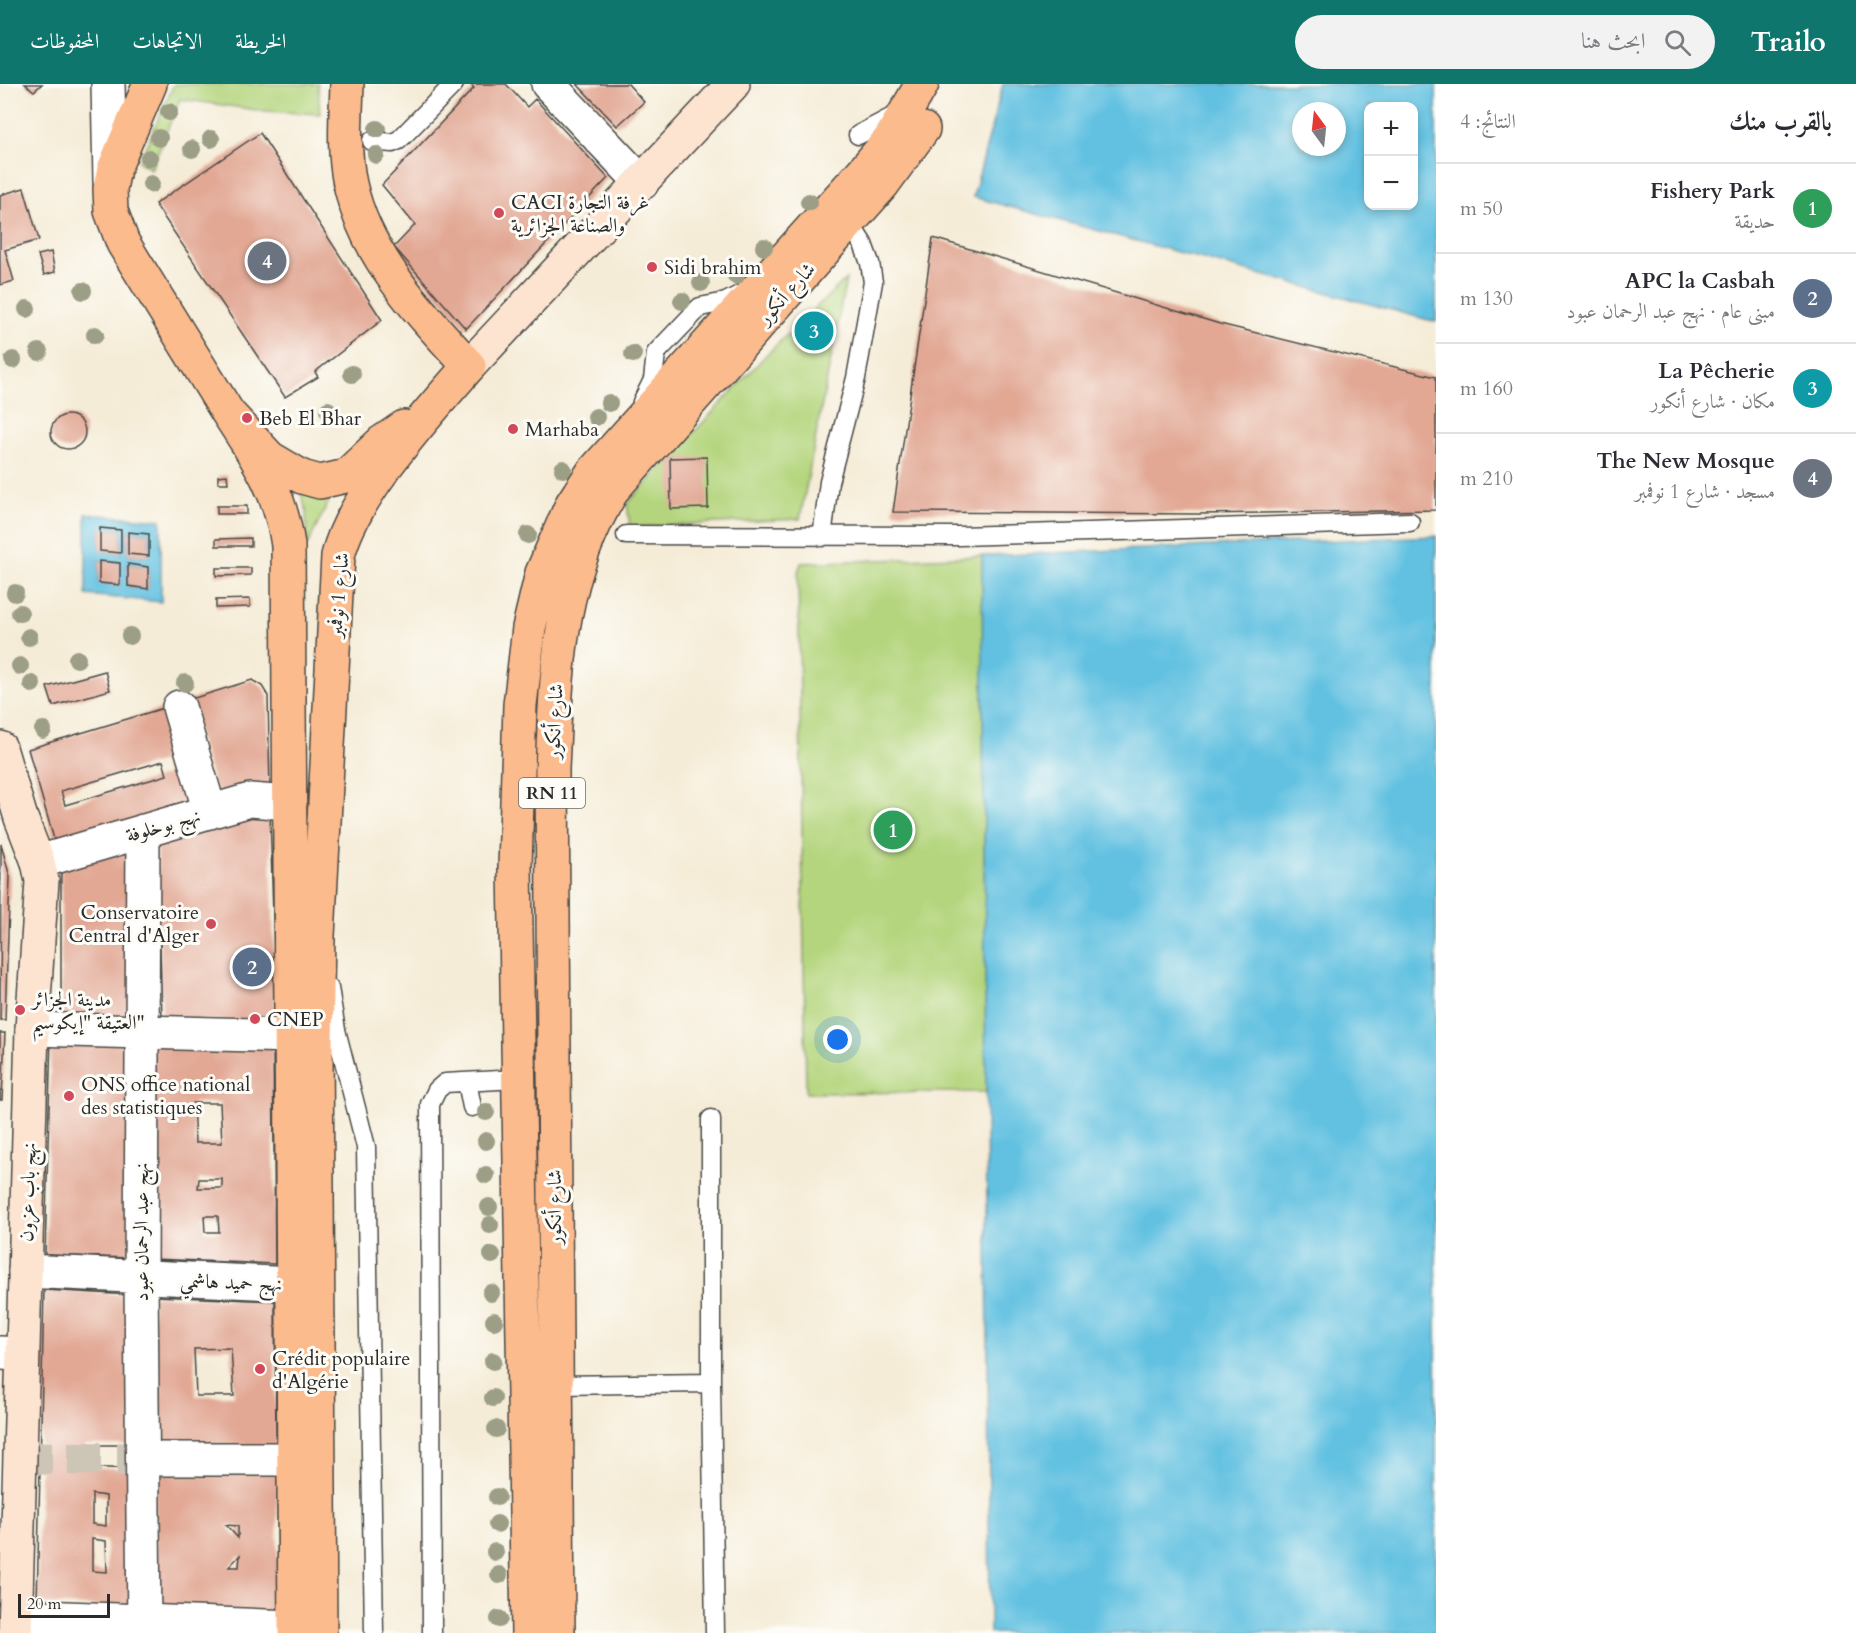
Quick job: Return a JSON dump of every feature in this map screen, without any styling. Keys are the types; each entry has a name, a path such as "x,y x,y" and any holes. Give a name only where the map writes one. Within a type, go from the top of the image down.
{"main road":[{"path":"150,84 110,184 111,211 117,231 263,469 283,514 289,574 294,1459 303,1631"},
{"path":"327,84 343,192 355,218 409,299 469,366"},
{"path":"347,84 346,117 350,184 358,212 380,256"},
{"name":"شارع أنكور","path":"558,1633 552,769 557,670 573,574 597,515 614,488 907,153 928,120 928,88"},
{"name":"شارع أنكور","path":"528,1633 515,867 520,705 524,661 542,573 555,537 572,504 616,442 890,139 928,88"},
{"name":"شارع 1 نوفمبر","path":"303,1631 320,890 327,794 336,575 340,547 360,504 431,410 469,366"},
{"path":"228,413 270,458 307,479 327,482 346,476 382,441 431,410"}],"street":[{"path":"108,84 110,184"},
{"path":"548,84 642,183"},
{"path":"469,366 734,84"},
{"path":"179,707 210,812"},
{"name":"نهج باب عزون","path":"2,753 11,821 38,862 42,881 32,1029 25,1271 11,1353 8,1534 15,1625"},
{"name":"نهج بوخلوفة","path":"38,862 250,800 289,803"},
{"name":"نهج عبد الرحمان عبود","path":"143,831 141,1278 144,1627"},
{"path":"32,1029 291,1036"},
{"name":"نهج حميد هاشمي","path":"25,1271 293,1284"},
{"path":"142,1459 294,1459"},
{"path":"15,1625 303,1631"}],"lane":[{"path":"372,141 392,143 399,140 454,84"},
{"path":"858,135 899,113 928,88"},
{"path":"822,537 829,482 861,357 873,282 870,263 863,244 849,222"},
{"path":"626,535 960,536 1410,522"},
{"path":"320,890 333,1014 366,1147 374,1633"},
{"path":"432,1633 430,1104 437,1090 445,1083 519,1078"},
{"path":"467,1082 472,1107"},
{"path":"711,1119 711,1383 715,1633"},
{"path":"555,1385 711,1383"}],"green space":[{"path":"174,84 318,84 320,114 264,111 180,99 151,169 139,162"},
{"path":"846,279 800,519 630,527 627,504 766,355"},
{"path":"297,481 334,491 307,546 306,510"},
{"path":"982,556 986,1092 806,1093 798,572 801,563"}],"water":[{"path":"1003,84 1436,84 1436,322 973,197"},
{"path":"86,514 161,520 161,602 86,595","holes":["100,529 121,530 121,553 100,551","128,532 149,534 149,556 128,554","99,561 120,563 120,585 99,583","128,564 148,567 148,589 128,586"]},
{"path":"1436,536 1436,1633 990,1633 982,556"}],"building":[{"path":"25,84 42,84 34,91"},
{"name":"CACI غرفة التجارة والصناعة الجزائرية","path":"470,84 506,84 527,107 535,99 608,178 466,329 394,247 415,225 382,185 474,88"},
{"path":"577,84 628,84 644,102 617,126"},
{"path":"260,133 382,320 315,372 318,377 285,397 155,204"},
{"path":"24,188 39,240 5,250 14,281 0,285 0,195"},
{"path":"933,238 1220,324 1436,377 1436,510 1199,514 893,512"},
{"path":"51,252 55,272 44,275 38,255"},
{"path":"68,415 80,420 85,432 80,444 68,449 56,444 51,432 56,420"},
{"path":"707,457 708,508 671,509 670,458"},
{"path":"227,475 228,483 218,483 218,476"},
{"path":"217,506 247,506 247,514 217,514"},
{"path":"100,528 121,530 121,553 100,551"},
{"path":"128,532 149,534 149,556 128,554"},
{"path":"251,538 251,546 216,546 216,539"},
{"path":"99,561 120,563 120,585 99,583"},
{"path":"128,564 148,567 148,589 128,586"},
{"path":"216,568 251,568 251,575 216,576"},
{"path":"250,599 250,607 216,608 216,600"},
{"path":"105,671 110,690 53,706 47,687"},
{"path":"252,680 262,686 268,696 270,791 218,799 188,700"},
{"path":"167,707 197,806 56,846 28,749","holes":["163,761 167,775 65,805 61,791"]},
{"path":"251,812 270,813 276,1023 162,1018 157,840"},
{"path":"1,844 10,877 5,1020 0,1020"},
{"path":"128,848 134,1017 61,1014 61,868"},
{"path":"0,1033 5,1033 2,1100 0,1100"},
{"path":"51,1036 128,1038 130,1258 45,1255"},
{"path":"151,1039 273,1044 275,1264 153,1259","holes":["193,1103 220,1103 222,1143 195,1143","199,1179 222,1179 222,1188 198,1188","204,1216 218,1216 219,1232 205,1232"]},
{"path":"44,1290 130,1295 131,1445 84,1445 84,1467 131,1469 133,1608 37,1604","holes":["92,1494 106,1496 106,1526 92,1524","92,1539 106,1541 107,1572 92,1571"]},
{"path":"153,1296 275,1301 276,1447 154,1445","holes":["231,1348 234,1396 196,1396 194,1349"]},
{"path":"155,1470 277,1473 278,1613 156,1609","holes":["226,1525 238,1526 238,1538","240,1555 239,1567 229,1567"]}],"tunnel":[{"path":"19,1458 143,1459"}],"place":[{"name":"CACI غرفة التجارة والصناعة الجزائرية","path":"499,213"},
{"name":"The New Mosque","path":"267,261"},
{"name":"Sidi brahim","path":"652,267"},
{"name":"La Pêcherie","path":"814,331"},
{"name":"Beb El Bhar","path":"247,418"},
{"name":"Marhaba","path":"513,429"},
{"name":"Fishery Park","path":"893,830"},
{"name":"Conservatoire Central d'Alger","path":"211,924"},
{"name":"APC la Casbah","path":"252,967"},
{"name":"مدينة الجزائر العتيقة \"إيكوسيم\"","path":"20,1010"},
{"name":"CNEP","path":"255,1019"},
{"name":"ONS office national des statistiques","path":"69,1096"},
{"name":"Crédit populaire d'Algérie","path":"260,1369"}]}
